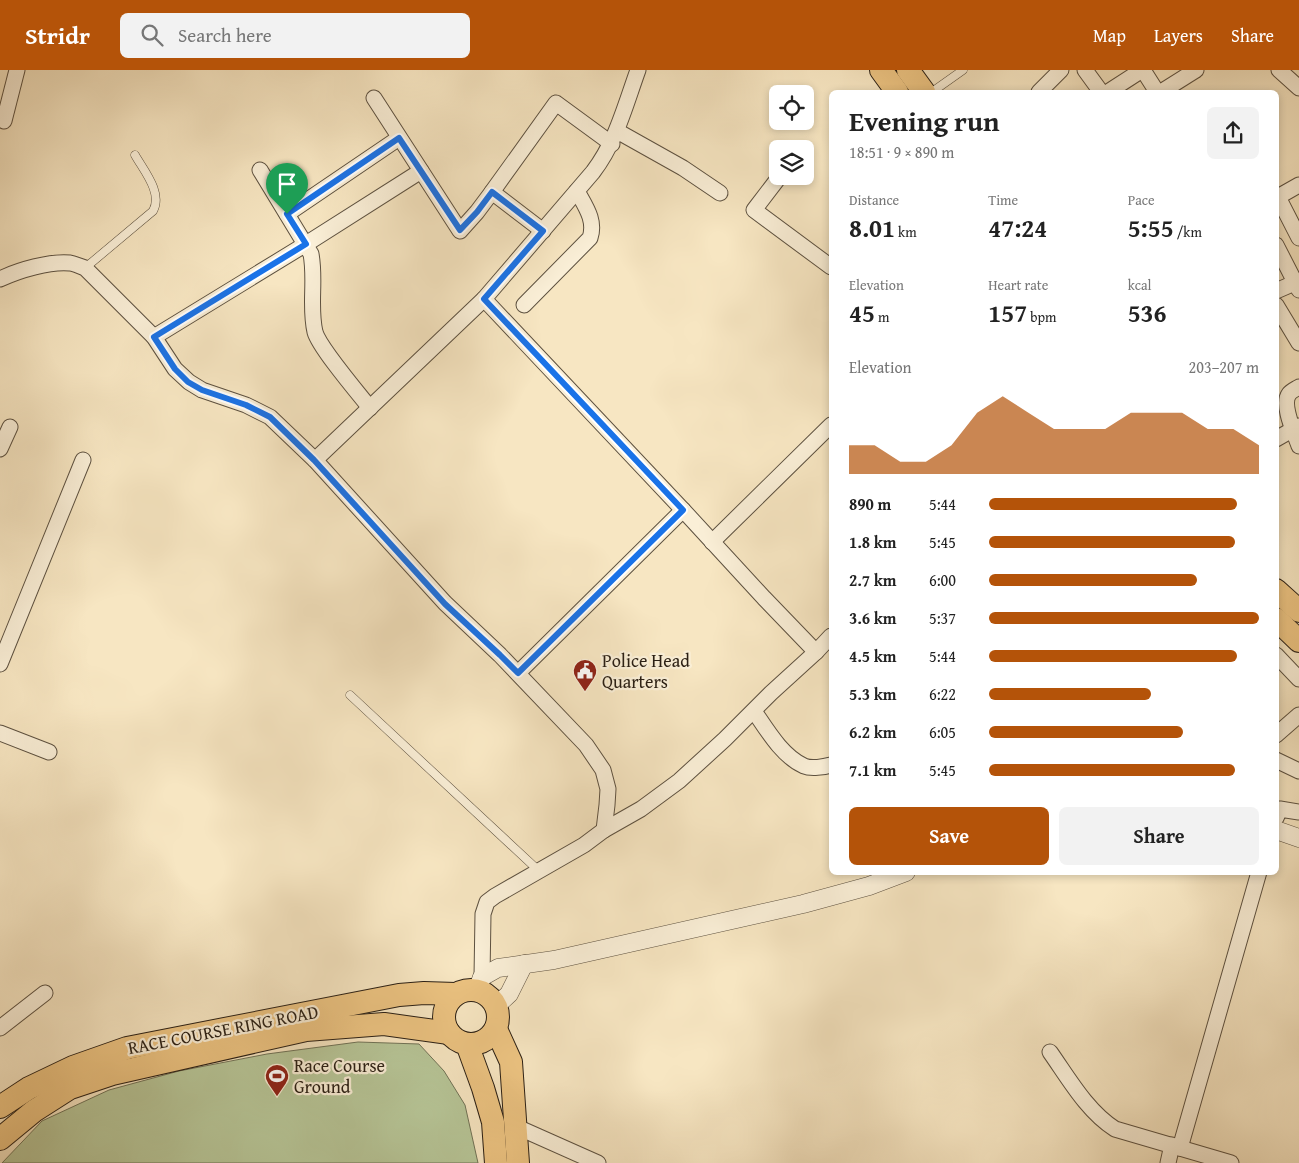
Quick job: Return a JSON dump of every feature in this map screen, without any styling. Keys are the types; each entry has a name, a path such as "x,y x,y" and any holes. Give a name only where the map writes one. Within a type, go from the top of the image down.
{"main road":[{"path":"881,70 896,90"},
{"path":"908,70 923,90"},
{"path":"1279,593 1299,611"},
{"path":"1279,622 1299,641"},
{"path":"458,1038 484,1041 496,1029 498,1021 496,1006 485,994 472,987 450,1000 444,1016 445,1025 458,1038 483,1088 493,1122 496,1163"},
{"name":"RACE COURSE RING ROAD","path":"0,1107 29,1088 73,1067 127,1048 399,995 472,987"},
{"name":"RACE COURSE RING ROAD","path":"0,1139 34,1111 70,1088 112,1074 306,1030 384,1024 458,1038"},
{"path":"496,1029 511,1062 518,1163"}],"street":[{"path":"4,121 17,70"},
{"path":"314,460 484,299 577,192 593,172 614,137 638,70"},
{"path":"1043,90 1061,70"},
{"path":"1085,70 1100,90"},
{"path":"1111,90 1142,70 1157,90"},
{"path":"1164,90 1196,70"},
{"path":"1279,70 1299,88"},
{"path":"374,98 460,230 477,212 556,103 614,137 675,163 720,193"},
{"path":"287,214 399,138"},
{"path":"260,170 311,254 314,268 314,321 318,340 370,408"},
{"path":"154,337 306,244 420,171"},
{"path":"773,185 754,210 829,266"},
{"path":"1279,196 1299,185"},
{"path":"492,192 543,231"},
{"path":"524,304 590,238 592,223 590,214 577,192"},
{"path":"1279,201 1299,238"},
{"path":"1279,250 1298,284 1279,290"},
{"path":"0,279 29,269 61,263 73,263 85,268 154,337 175,369 188,382 202,390 246,405 270,417 314,460 445,604 500,655 586,745 603,770 608,789 604,830"},
{"path":"484,299 816,652"},
{"path":"1279,310 1299,343"},
{"path":"1299,387 1289,393 1281,410 1296,427 1299,446"},
{"path":"0,449 10,427"},
{"path":"712,542 829,427"},
{"path":"1279,437 1296,427"},
{"path":"0,664 83,460"},
{"path":"518,673 683,510"},
{"path":"472,987 483,914 487,902 584,845 604,830 641,809 679,781 829,638"},
{"path":"1279,658 1299,679"},
{"path":"754,711 771,736 792,758 806,767 829,765"},
{"path":"1279,733 1299,715"},
{"path":"0,733 49,752"},
{"path":"1279,761 1299,771"},
{"path":"1279,810 1280,808 1299,812"},
{"path":"1279,831 1299,838"},
{"path":"472,987 498,968 554,960 661,937 802,904 870,886 898,875"},
{"path":"1168,1163 1176,1147 1258,875"},
{"path":"496,1006 509,994 524,964"},
{"path":"0,1028 45,993"},
{"path":"1050,1052 1091,1108 1103,1121 1115,1129 1230,1163"},
{"path":"516,1127 598,1163"}],"lane":[{"path":"935,90 962,70"},
{"path":"85,268 153,211 157,204 155,192 135,155"},
{"path":"350,696 540,871"}],"green space":[{"name":"Race Course Ground","path":"358,1042 419,1044 444,1071 465,1105 478,1163 2,1163 42,1121 109,1090 179,1071 267,1054"}],"place":[{"name":"Police Head Quarters","path":"585,692"},
{"name":"Race Course Ground","path":"277,1097"}],"route":[{"path":"399,138 460,230 492,192 543,231 484,299 683,510 518,673 445,604 314,460 270,417 246,405 202,390 188,382 175,369 154,337 306,244 287,214 399,138"}]}
